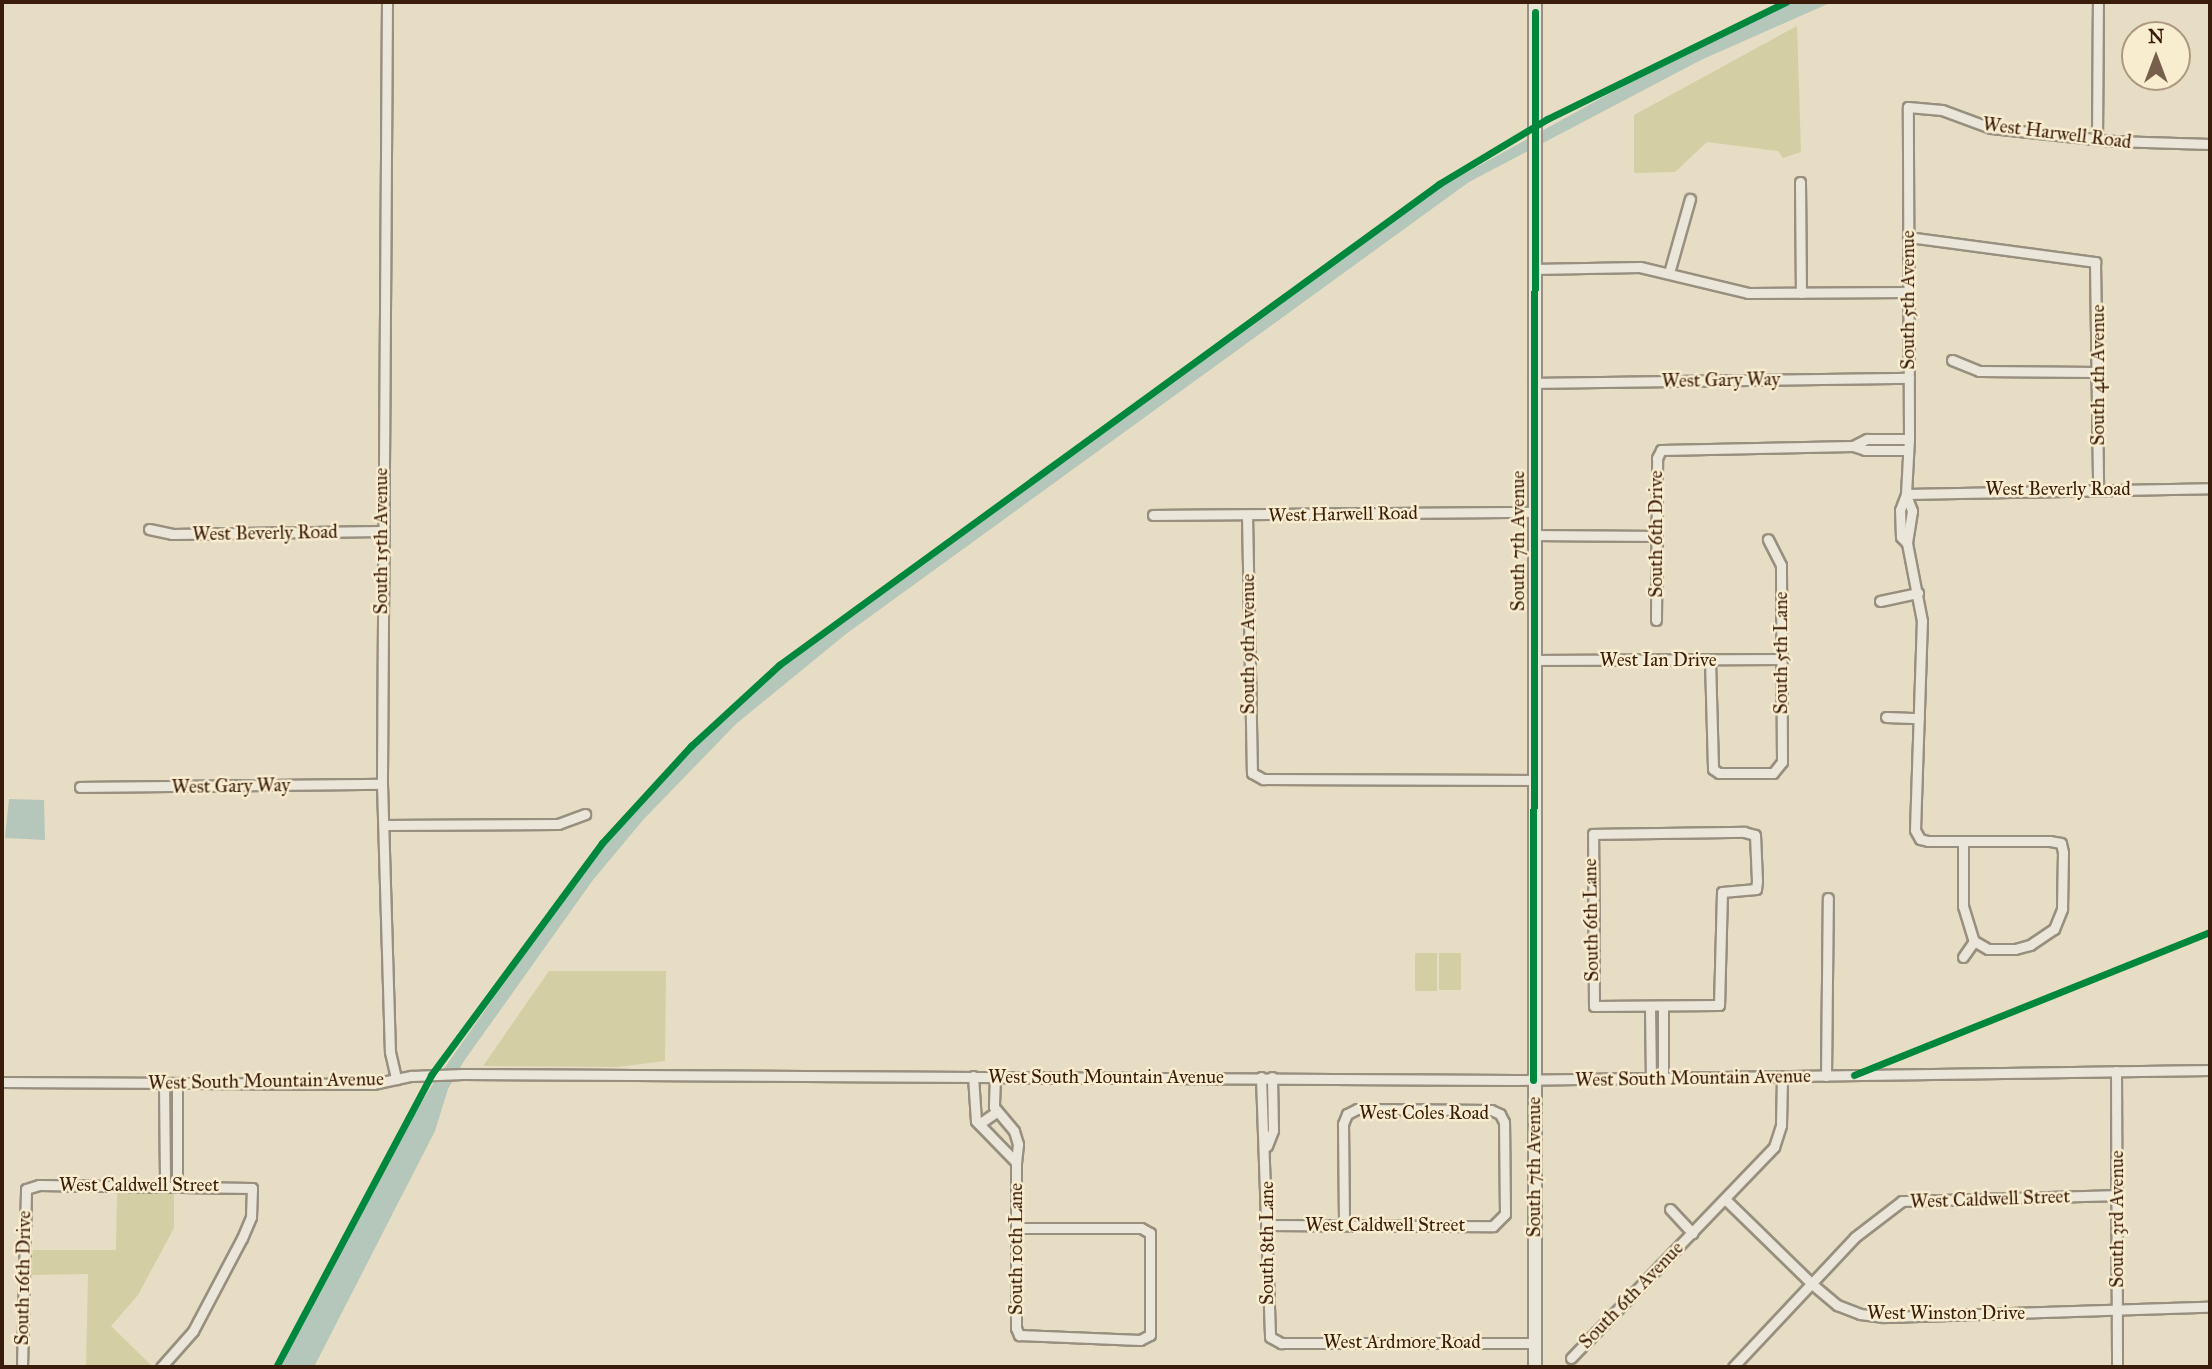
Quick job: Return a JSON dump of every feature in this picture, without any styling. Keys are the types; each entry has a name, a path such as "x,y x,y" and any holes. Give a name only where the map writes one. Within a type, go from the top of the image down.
{"street":[{"name":"South 15th Avenue","path":"387,2 381,531 382,784 390,1052 396,1079"},
{"name":"South 7th Avenue","path":"1535,2 1535,1367"},
{"path":"2097,139 2098,2"},
{"name":"West Harwell Road","path":"1908,107 1942,110 1991,128 2097,139 2210,144"},
{"name":"South 5th Avenue","path":"1908,107 1909,439 1906,450 1906,494 1901,525 1919,593 1919,718 1915,830 1920,839 1963,841"},
{"path":"1800,182 1801,293"},
{"path":"1669,273 1690,199"},
{"name":"South 4th Avenue","path":"1908,237 2095,262 2098,489"},
{"path":"1533,269 1640,267 1748,293 1909,292"},
{"path":"1952,360 1979,371 2097,372"},
{"name":"West Gary Way","path":"1533,383 1909,378"},
{"path":"1853,446 1880,439 1909,439"},
{"path":"1880,439 1880,450"},
{"path":"1853,446 1906,450"},
{"name":"South 6th Drive","path":"1656,620 1657,458 1661,450 1853,446"},
{"name":"West Beverly Road","path":"1906,494 2210,488"},
{"name":"South 5th Avenue","path":"1906,494 1912,525 1907,543"},
{"name":"West Harwell Road","path":"1153,515 1534,512"},
{"name":"South 9th Avenue","path":"1247,515 1252,773 1263,779 1534,780"},
{"path":"1901,525 1912,525"},
{"name":"West Beverly Road","path":"149,529 172,534 381,531"},
{"path":"1534,536 1656,536"},
{"name":"South 5th Lane","path":"1710,660 1713,769 1719,773 1773,773 1778,769 1781,565 1768,540"},
{"path":"1880,601 1919,593"},
{"name":"West Ian Drive","path":"1534,660 1781,659"},
{"path":"1886,717 1919,718"},
{"name":"West Gary Way","path":"80,787 382,784"},
{"path":"384,825 558,824 585,814"},
{"name":"South 6th Lane","path":"1650,1007 1594,1006 1593,834 1755,835 1755,890 1729,890 1720,897 1719,1005 1662,1007"},
{"path":"1963,841 2061,843 2062,909 2054,929 2030,945 2015,948 1988,948 1974,941 1962,906 1963,841"},
{"path":"1826,1076 1828,898"},
{"path":"1963,957 1974,941"},
{"path":"1651,1078 1650,1007 1662,1007 1664,1077"},
{"path":"1650,1035 1663,1035"},
{"name":"West South Mountain Avenue","path":"2,1082 373,1084 439,1074 1534,1080 2210,1070"},
{"name":"South 3rd Avenue","path":"2116,1071 2117,1367"},
{"path":"973,1076 974,1114 979,1124 996,1112 995,1076"},
{"name":"South 6th Avenue","path":"1570,1358 1725,1199 1778,1140 1782,1076"},
{"name":"South 8th Lane","path":"1261,1077 1262,1120 1267,1148 1270,1337"},
{"name":"South 8th Lane","path":"1267,1148 1272,1120 1272,1077"},
{"path":"164,1083 165,1185"},
{"path":"177,1084 177,1185"},
{"name":"West Coles Road","path":"1343,1225 1347,1114 1357,1110 1491,1110 1500,1114 1504,1135 1501,1222"},
{"name":"South 10th Lane","path":"996,1112 1017,1138 1016,1162 1018,1335 1028,1339 1147,1338 1152,1331 1150,1233 1141,1228 1017,1228"},
{"path":"1262,1120 1272,1120"},
{"name":"South 10th Lane","path":"979,1124 1016,1162"},
{"path":"164,1127 177,1127"},
{"name":"West Caldwell Street","path":"26,1189 165,1185 252,1188 251,1217 242,1238 193,1331 161,1367"},
{"name":"South 16th Drive","path":"22,1367 26,1189"},
{"name":"West Caldwell Street","path":"1732,1367 1855,1237 1902,1200 2116,1195"},
{"name":"West Winston Drive","path":"1725,1199 1837,1305 1872,1316 2117,1312 2210,1307"},
{"name":"South 6th Avenue","path":"1670,1209 1692,1233"},
{"name":"West Caldwell Street","path":"1267,1225 1493,1226 1501,1222"},
{"name":"West Ardmore Road","path":"1270,1337 1281,1343 1535,1343"}],"shaded area":[{"path":"1792,2 1832,2 1701,60 1469,182 846,634 736,724 643,820 593,880 464,1061 448,1089 435,1131 314,1367 281,1367 394,1148 431,1087 590,861 701,738 799,652 874,596 1435,190 1665,63"},
{"path":"1797,26 1801,152 1783,158 1778,151 1707,142 1675,172 1634,173 1634,115"},
{"path":"9,799 44,800 45,840 5,838"},
{"path":"1415,953 1437,953 1437,991 1415,991"},
{"path":"1439,953 1461,953 1461,990 1439,990"},
{"path":"549,971 666,971 665,1061 617,1067 483,1066"},
{"path":"117,1192 174,1193 174,1228 138,1295 111,1326 153,1367 86,1367 88,1274 31,1275 32,1250 116,1250"}],"cycle path":[{"path":"276,1367 431,1075 602,843 691,746 779,665 1439,184 1547,119 1786,2"},
{"path":"1533,1080 1535,12"},
{"path":"1854,1075 2210,932"}]}
